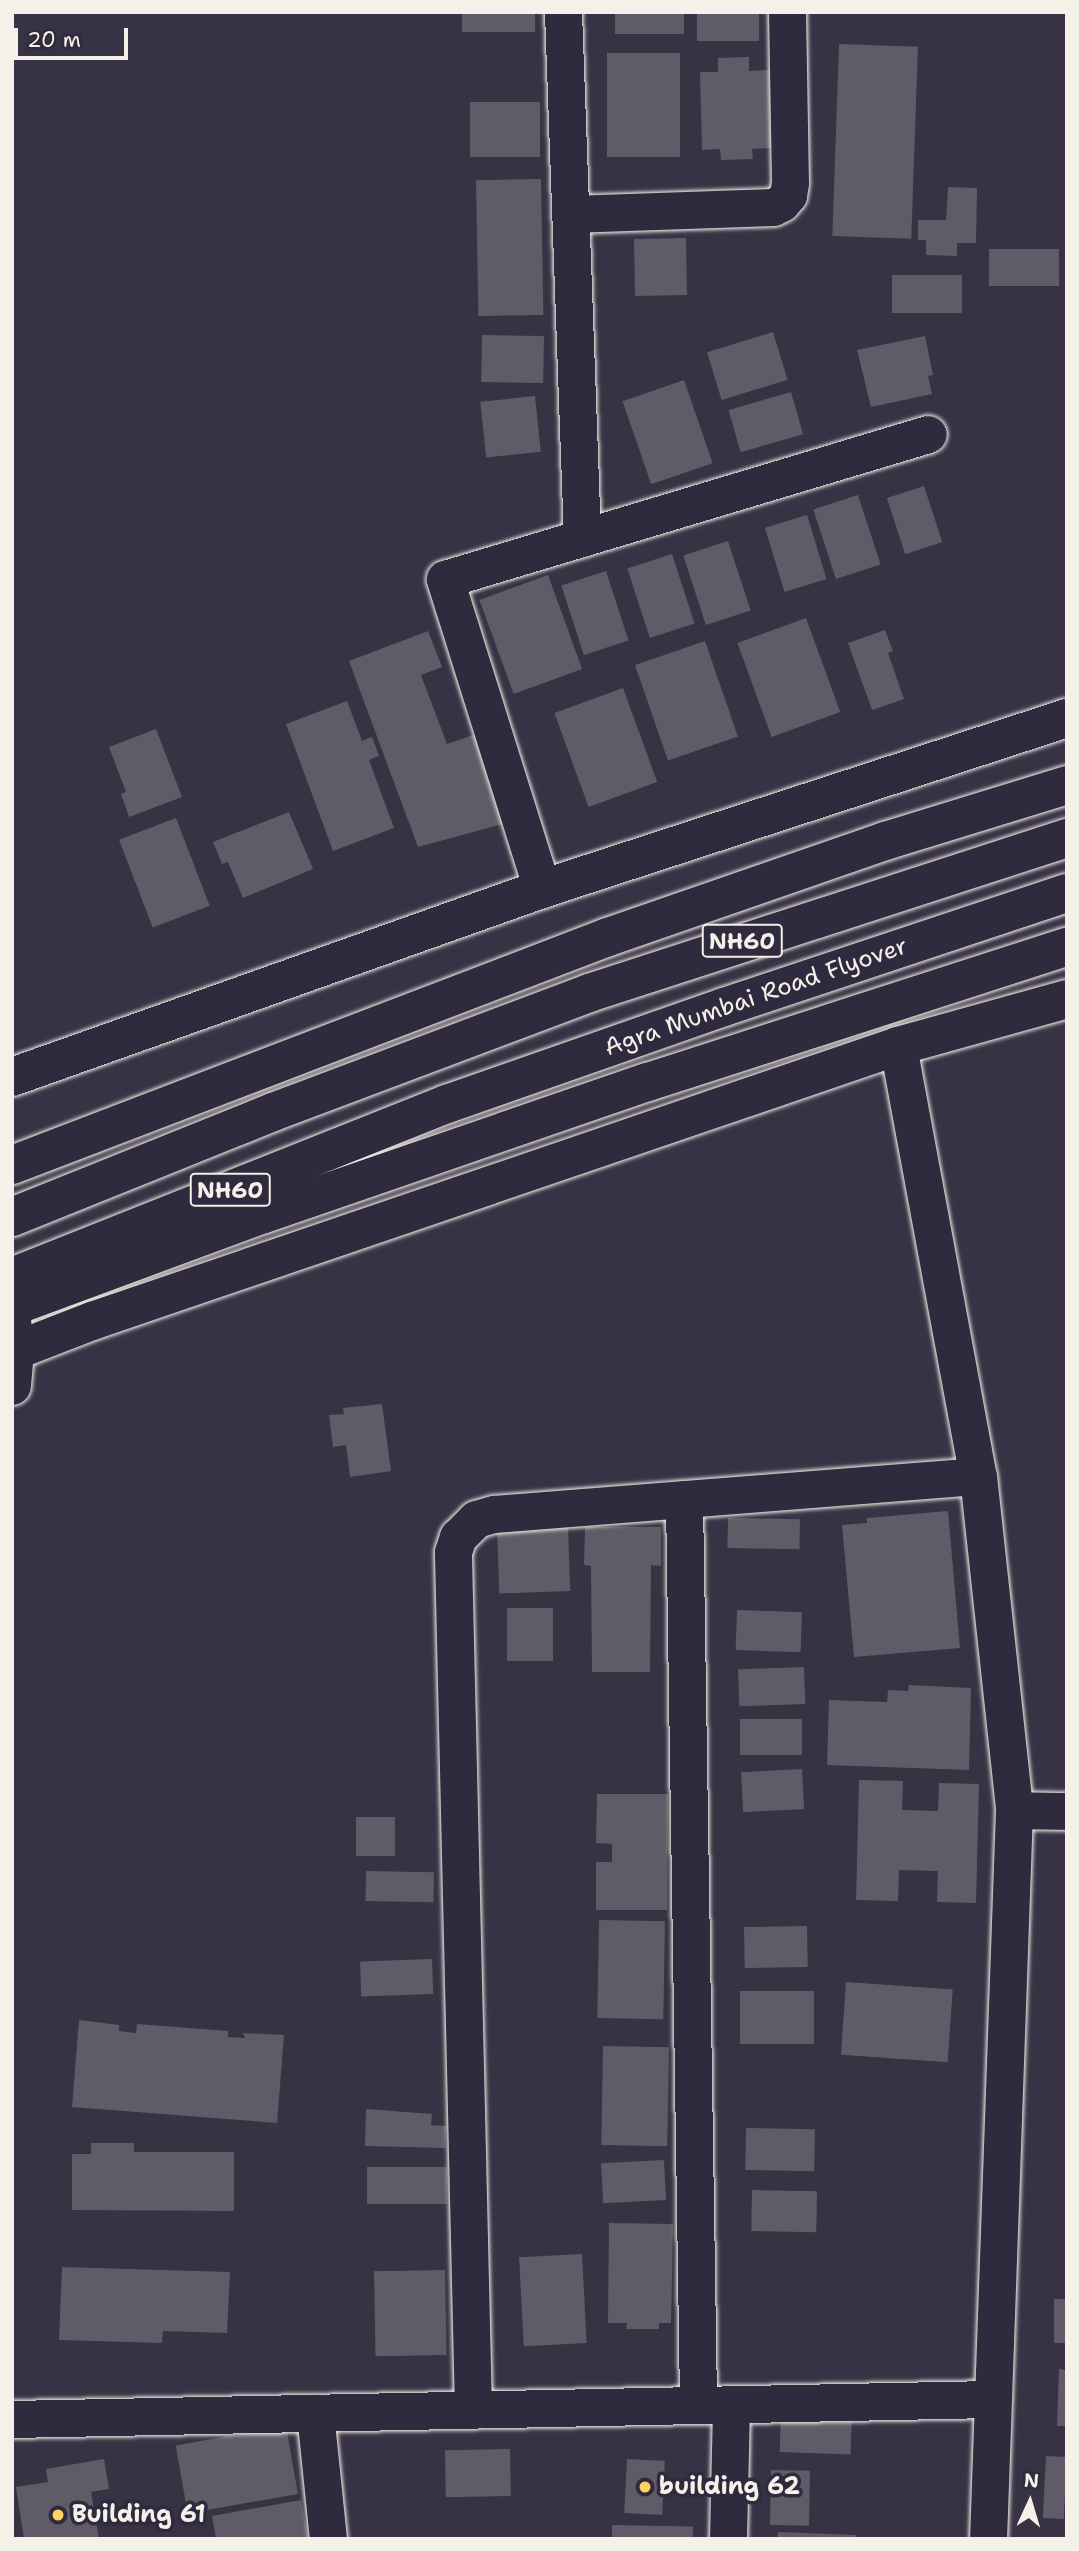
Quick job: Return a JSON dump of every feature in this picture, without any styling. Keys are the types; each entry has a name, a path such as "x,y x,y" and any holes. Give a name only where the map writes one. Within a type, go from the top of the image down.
{"main road":[{"path":"12,1077 542,889 1067,718"},
{"path":"12,1165 608,937 885,841 1067,785"},
{"name":"NH60","path":"12,1217 273,1112 589,993 1067,838"},
{"name":"Agra Mumbai Road Flyover","path":"12,1277 447,1104 724,1007 1067,893"},
{"path":"12,1307 264,1214 609,1096 1067,947"},
{"path":"13,1352 105,1316 898,1046 1067,999"}],"street":[{"path":"563,12 582,538"},
{"path":"570,214 773,206 781,203 788,195 790,183 787,12"},
{"path":"542,889 445,579 928,434"},
{"path":"898,1046 978,1476 1014,1810 988,2539"},
{"path":"473,2410 453,1552 466,1526 476,1519 494,1514 978,1476"},
{"path":"684,1499 715,2405 728,2539"},
{"path":"1014,1810 1067,1811"},
{"path":"12,2419 993,2399"},
{"path":"315,2413 328,2539"}],"building":[{"path":"462,12 535,12 535,32 462,32"},
{"path":"615,12 684,12 684,34 615,34"},
{"path":"697,12 759,12 759,41 697,41"},
{"path":"839,44 918,47 911,239 832,236"},
{"path":"607,53 680,53 680,157 607,157"},
{"path":"749,57 749,71 769,70 771,148 752,149 753,159 721,160 720,149 702,150 700,72 718,72 718,58"},
{"path":"470,102 540,102 540,157 470,157"},
{"path":"541,179 543,315 478,316 476,180"},
{"path":"948,187 977,188 976,243 957,243 957,256 926,255 926,240 918,240 918,220 946,220"},
{"path":"686,238 687,295 635,296 634,239"},
{"path":"989,249 1059,249 1059,286 989,286"},
{"path":"892,275 962,275 962,313 892,313"},
{"path":"773,332 788,380 722,400 707,352"},
{"path":"482,335 544,336 543,383 481,382"},
{"path":"925,336 933,375 928,376 932,394 871,407 857,350"},
{"path":"684,380 713,463 651,484 623,401"},
{"path":"791,392 803,434 741,452 729,410"},
{"path":"535,396 541,452 486,457 480,402"},
{"path":"924,486 942,542 905,554 887,498"},
{"path":"858,495 881,564 836,579 813,510"},
{"path":"807,515 827,579 785,592 765,528"},
{"path":"728,541 751,610 706,625 683,556"},
{"path":"672,554 695,623 650,638 627,569"},
{"path":"606,571 629,640 584,655 561,586"},
{"path":"548,575 582,669 514,694 479,600"},
{"path":"806,618 840,712 772,737 737,643"},
{"path":"885,630 893,651 888,653 904,699 872,710 848,643"},
{"path":"428,631 442,667 421,675 447,744 494,728 525,818 418,847 349,661"},
{"path":"705,641 738,736 668,761 635,665"},
{"path":"623,688 657,782 589,807 554,713"},
{"path":"347,701 362,741 372,737 379,756 369,760 394,828 333,851 286,724"},
{"path":"156,729 182,797 129,817 121,794 126,792 109,747"},
{"path":"289,812 313,869 243,898 228,862 222,864 213,842"},
{"path":"176,818 210,906 153,928 119,840"},
{"path":"382,1404 391,1471 350,1477 346,1445 333,1447 329,1415 344,1414 343,1408"},
{"path":"948,1511 960,1648 854,1657 842,1525 867,1523 867,1518"},
{"path":"728,1518 800,1519 799,1549 727,1548"},
{"path":"568,1526 570,1591 499,1593 497,1528"},
{"path":"585,1527 661,1527 661,1566 651,1565 650,1672 592,1672 591,1566 584,1565"},
{"path":"507,1608 553,1608 553,1661 507,1661"},
{"path":"737,1610 802,1612 801,1652 736,1650"},
{"path":"804,1667 805,1704 739,1706 738,1669"},
{"path":"909,1685 971,1688 969,1770 827,1765 829,1700 887,1702 888,1690 908,1691"},
{"path":"740,1719 802,1719 802,1755 740,1755"},
{"path":"802,1769 804,1809 743,1812 741,1772"},
{"path":"859,1780 903,1781 902,1810 938,1811 939,1783 979,1784 976,1903 937,1902 938,1871 899,1870 898,1901 856,1900"},
{"path":"597,1794 668,1794 667,1910 596,1910 596,1862 612,1862 612,1844 596,1843"},
{"path":"356,1817 395,1817 395,1856 356,1856"},
{"path":"366,1871 434,1872 433,1902 365,1901"},
{"path":"599,1920 665,1921 663,2019 597,2018"},
{"path":"807,1926 808,1967 745,1968 744,1927"},
{"path":"432,1959 433,1994 361,1996 360,1962"},
{"path":"846,1982 953,1989 948,2062 841,2055"},
{"path":"740,1991 814,1991 814,2044 740,2044"},
{"path":"79,2020 119,2025 119,2031 136,2033 137,2024 228,2031 228,2037 245,2038 243,2033 284,2035 277,2123 72,2107"},
{"path":"603,2046 669,2047 667,2146 601,2145"},
{"path":"366,2109 432,2114 431,2125 446,2126 445,2148 365,2146"},
{"path":"746,2128 815,2129 814,2171 745,2170"},
{"path":"91,2143 134,2143 134,2152 234,2152 234,2211 72,2210 72,2154 91,2154"},
{"path":"664,2160 666,2200 603,2203 601,2163"},
{"path":"367,2167 447,2167 447,2204 367,2204"},
{"path":"752,2190 817,2191 816,2232 751,2231"},
{"path":"609,2223 673,2224 671,2323 659,2323 659,2329 626,2329 627,2323 608,2323"},
{"path":"582,2254 587,2343 524,2346 519,2257"},
{"path":"62,2267 230,2272 227,2333 163,2331 162,2343 59,2340"},
{"path":"445,2270 446,2355 375,2356 374,2271"},
{"path":"1054,2299 1067,2299 1067,2343 1054,2343"},
{"path":"1059,2369 1067,2370 1067,2426 1057,2426"},
{"path":"781,2412 852,2414 851,2454 780,2452"},
{"path":"286,2426 298,2494 188,2513 176,2445"},
{"path":"510,2449 511,2496 446,2497 445,2450"},
{"path":"1046,2456 1067,2457 1064,2519 1043,2518"},
{"name":"Building 61","path":"104,2459 109,2489 91,2492 99,2539 24,2539 16,2487 48,2482 46,2469"},
{"name":"building 62","path":"627,2459 665,2461 662,2515 624,2513"},
{"path":"771,2470 810,2471 809,2526 770,2525"},
{"path":"301,2500 308,2539 216,2539 212,2516"},
{"path":"612,2525 693,2526 693,2539 612,2539"},
{"path":"778,2532 856,2535 856,2539 777,2539"}],"place":[{"name":"building 62","path":"645,2487"},
{"name":"Building 61","path":"58,2515"}]}
